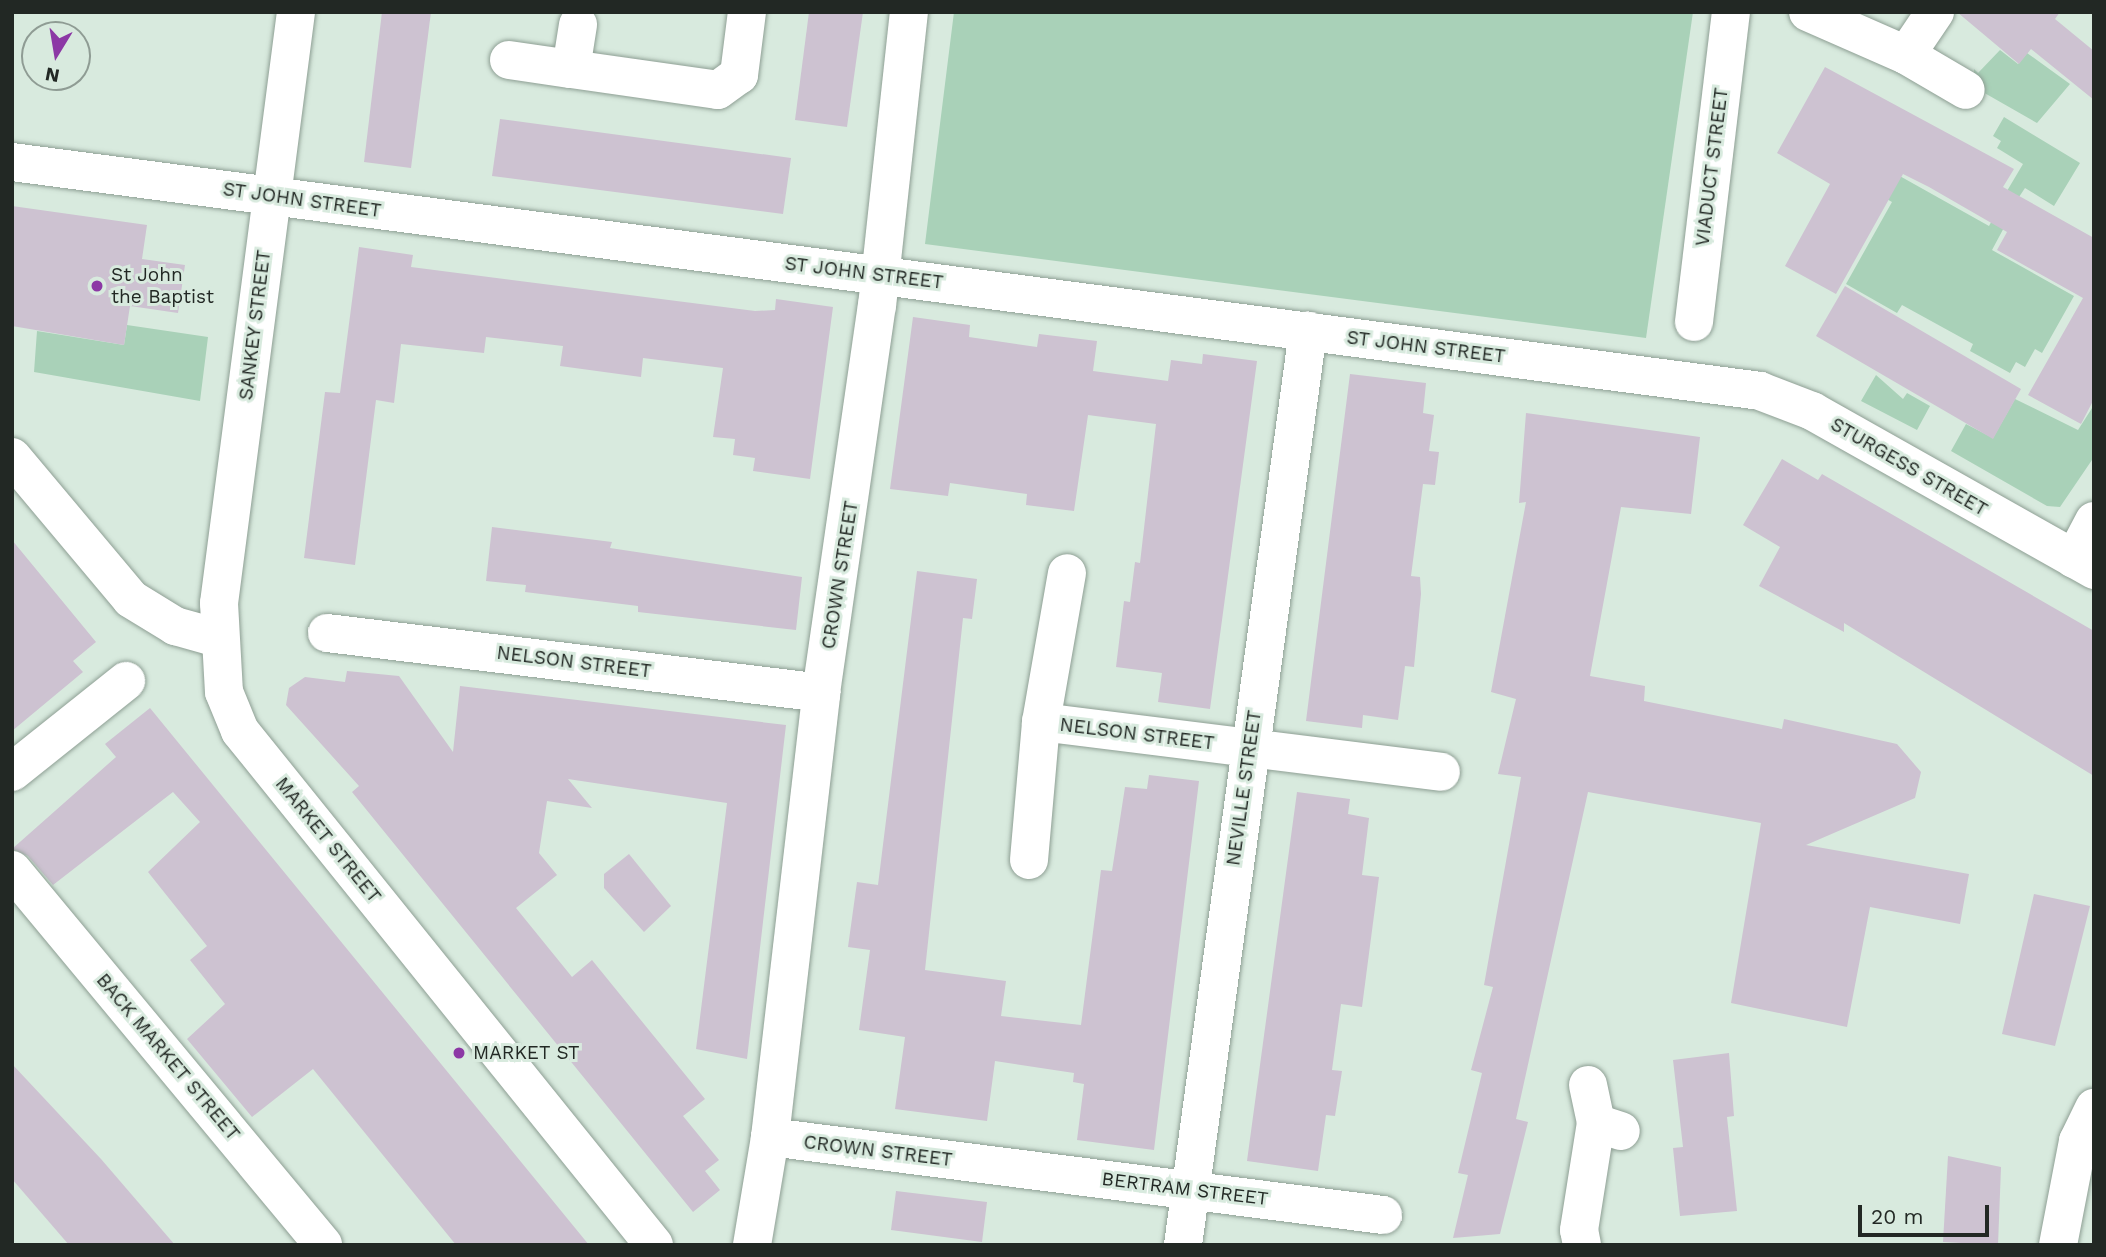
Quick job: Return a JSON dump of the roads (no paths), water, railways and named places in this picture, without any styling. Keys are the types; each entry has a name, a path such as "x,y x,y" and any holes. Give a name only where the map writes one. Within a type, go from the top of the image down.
{"street":[{"name":"SANKEY STREET","path":"218,638 296,12"},
{"path":"509,60 718,90 739,75 747,12"},
{"name":"CROWN STREET","path":"752,1245 770,1137 821,693 880,275 909,12"},
{"name":"VIADUCT STREET","path":"1694,322 1731,12"},
{"path":"1808,12 1906,55 1966,90"},
{"path":"1906,55 1935,12"},
{"path":"571,69 578,25"},
{"name":"ST JOHN STREET","path":"12,162 1716,384"},
{"name":"NEVILLE STREET","path":"1183,1245 1308,331"},
{"name":"STURGESS STREET","path":"1716,384 1790,401 2084,565"},
{"path":"12,457 131,599 175,626 218,638"},
{"path":"2084,565 2094,521"},
{"name":"NELSON STREET","path":"1030,860 1041,722 1067,573"},
{"name":"NELSON STREET","path":"327,633 821,693"},
{"name":"MARKET STREET","path":"218,638 224,692 240,731 654,1245"},
{"path":"12,772 127,681"},
{"name":"NELSON STREET","path":"1041,722 1441,772"},
{"name":"BACK MARKET STREET","path":"12,870 323,1245"},
{"path":"1582,1245 1579,1230 1609,1127 1588,1085"},
{"path":"2059,1245 2078,1141 2094,1108"},
{"name":"CROWN STREET","path":"770,1137 986,1164"},
{"name":"BERTRAM STREET","path":"986,1164 1190,1188 1383,1215"}],"place":[{"name":"St John the Baptist","path":"97,286"},
{"name":"MARKET ST","path":"459,1053"}]}
